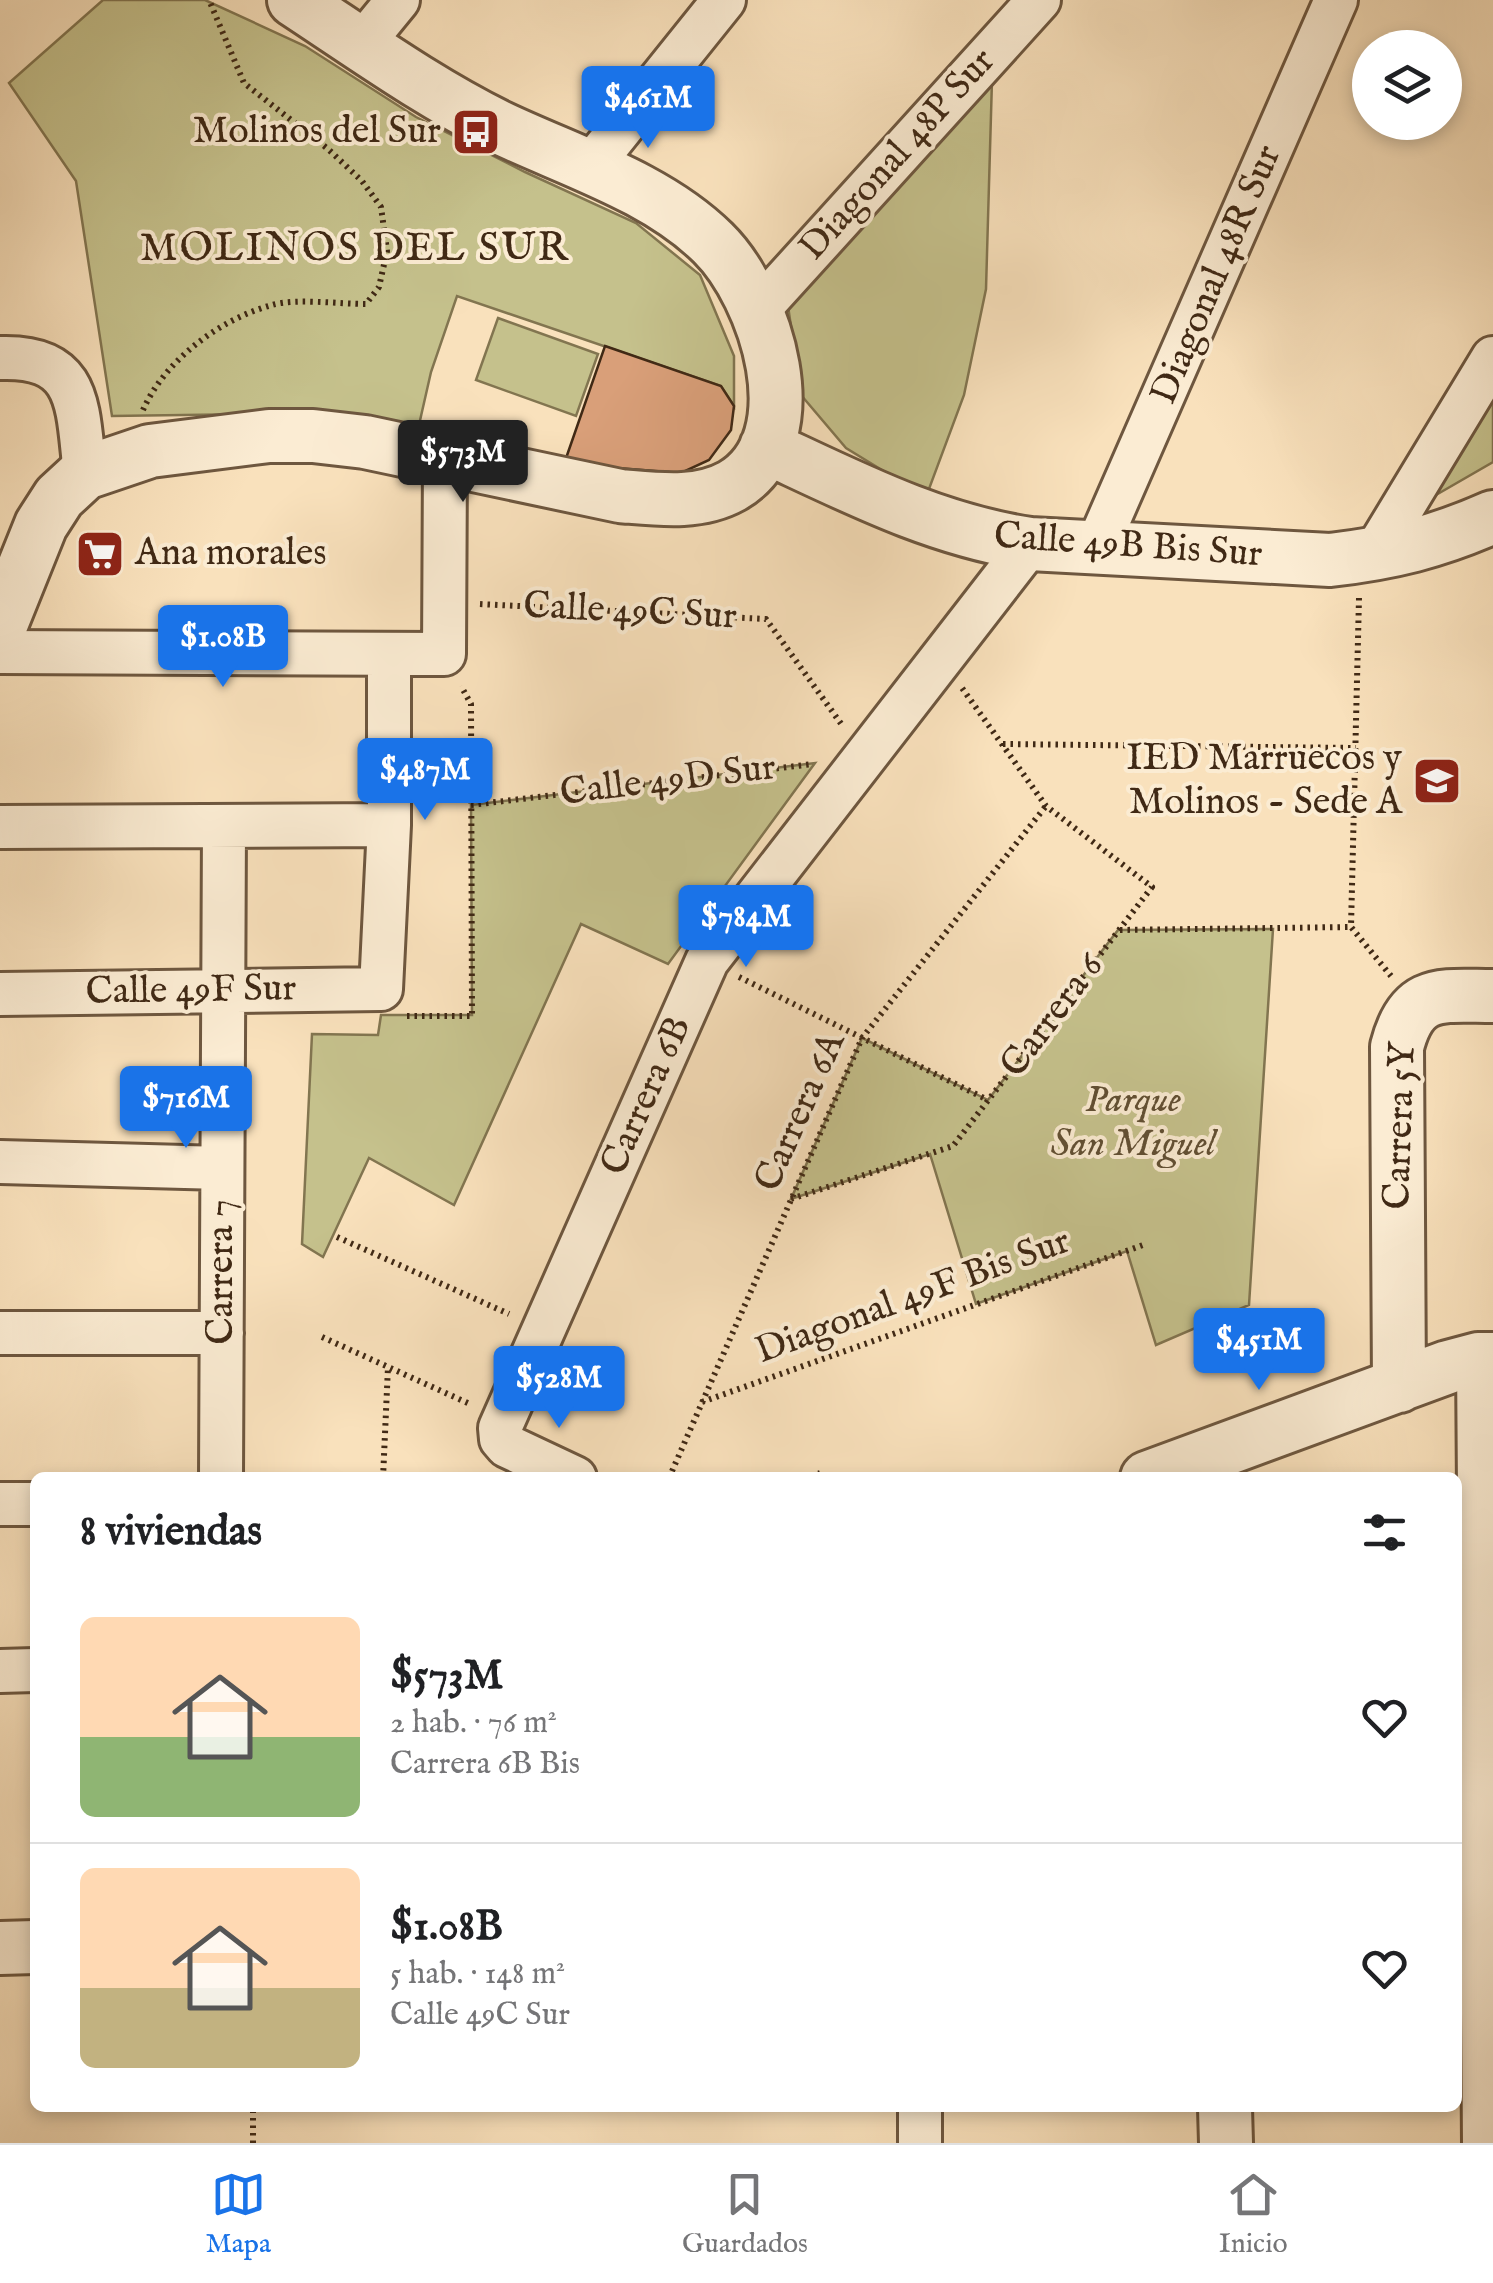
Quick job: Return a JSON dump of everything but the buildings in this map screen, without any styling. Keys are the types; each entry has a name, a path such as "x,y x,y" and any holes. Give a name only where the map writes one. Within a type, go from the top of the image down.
{"street":[{"path":"0,627 41,525 59,497 104,466 150,451 313,436 366,442 620,496 661,500 705,497 732,486 752,469 766,446 774,420 775,374 758,310 739,273 687,220 590,168 498,126 294,0"},
{"path":"362,44 398,0"},
{"path":"590,168 724,0"},
{"name":"Diagonal 48P Sur","path":"758,310 1039,0"},
{"name":"Diagonal 48R Sur","path":"1096,549 1336,0"},
{"path":"0,358 40,361 61,373 104,466"},
{"path":"1366,574 1493,358"},
{"name":"Calle 49B Bis Sur","path":"766,446 936,523 986,538 1030,544 1330,560 1366,574 1493,517"},
{"path":"0,652 444,654 444,460"},
{"name":"Carrera 6B","path":"502,1429 707,961 1030,544"},
{"path":"381,989 390,656"},
{"path":"0,827 388,825"},
{"name":"Carrera 7","path":"221,1472 224,826"},
{"name":"Calle 49F Sur","path":"0,994 381,989"},
{"path":"1415,1006 1434,998 1493,996"},
{"name":"Carrera 5Y","path":"1398,1386 1397,1047 1402,1026 1415,1006"},
{"path":"0,1162 222,1168"},
{"path":"0,1333 222,1332"},
{"path":"1179,1472 1216,1465 1398,1386 1486,1360 1488,1920 1484,2143"},
{"path":"502,1429 514,1450 562,1472"},
{"path":"0,1504 30,1504"},
{"path":"0,1671 30,1670"},
{"path":"0,1948 30,1947"},
{"path":"920,2112 920,2143"},
{"path":"1225,2112 1226,2143"}],"path":[{"path":"104,466 169,368 182,357 222,327 274,304 366,304 378,287 388,251 381,207 328,149 244,83 209,0"},
{"path":"1118,930 1352,928 1356,748 1366,574"},
{"name":"Calle 49C Sur","path":"444,602 766,619 865,758"},
{"path":"381,989 380,1016 472,1016 471,704 444,654"},
{"path":"942,658 1046,806"},
{"path":"1002,744 1356,748"},
{"name":"Calle 49D Sur","path":"472,805 865,758"},
{"name":"Carrera 6","path":"792,1199 954,1146 1152,887 1046,806"},
{"name":"Carrera 6A","path":"672,1472 862,1038 1046,806"},
{"name":"Carrera 5Y","path":"1352,928 1415,1006"},
{"path":"707,961 988,1100"},
{"path":"337,1237 544,1329"},
{"name":"Diagonal 49F Bis Sur","path":"702,1402 1143,1245"},
{"path":"322,1337 388,1367 502,1429"},
{"path":"383,1472 388,1367"},
{"path":"253,2112 253,2143"}],"green space":[{"path":"103,0 205,0 305,46 416,117 636,223 700,275 734,356 734,406 721,386 457,296 431,372 416,438 254,414 112,416 76,181 9,83"},
{"path":"992,80 986,289 964,395 926,497 846,448 801,395 788,306"},
{"path":"498,318 598,354 576,416 476,380"},
{"path":"1493,393 1493,462 1429,499"},
{"path":"815,763 668,964 581,924 454,1205 369,1158 323,1257 302,1244 312,1034 378,1035 381,1015 472,1015 471,805"},
{"name":"Parque San Miguel","path":"1273,929 1249,1305 1156,1345 1127,1251 976,1304 930,1154 791,1199 862,1038 988,1100 1118,930"}],"place":[{"name":"Molinos del Sur","path":"476,132"},
{"name":"Ana morales","path":"100,554"},
{"name":"IED Marruecos y Molinos - Sede A","path":"1437,781"}],"district":[{"name":"MOLINOS DEL SUR","path":"355,249"}]}
